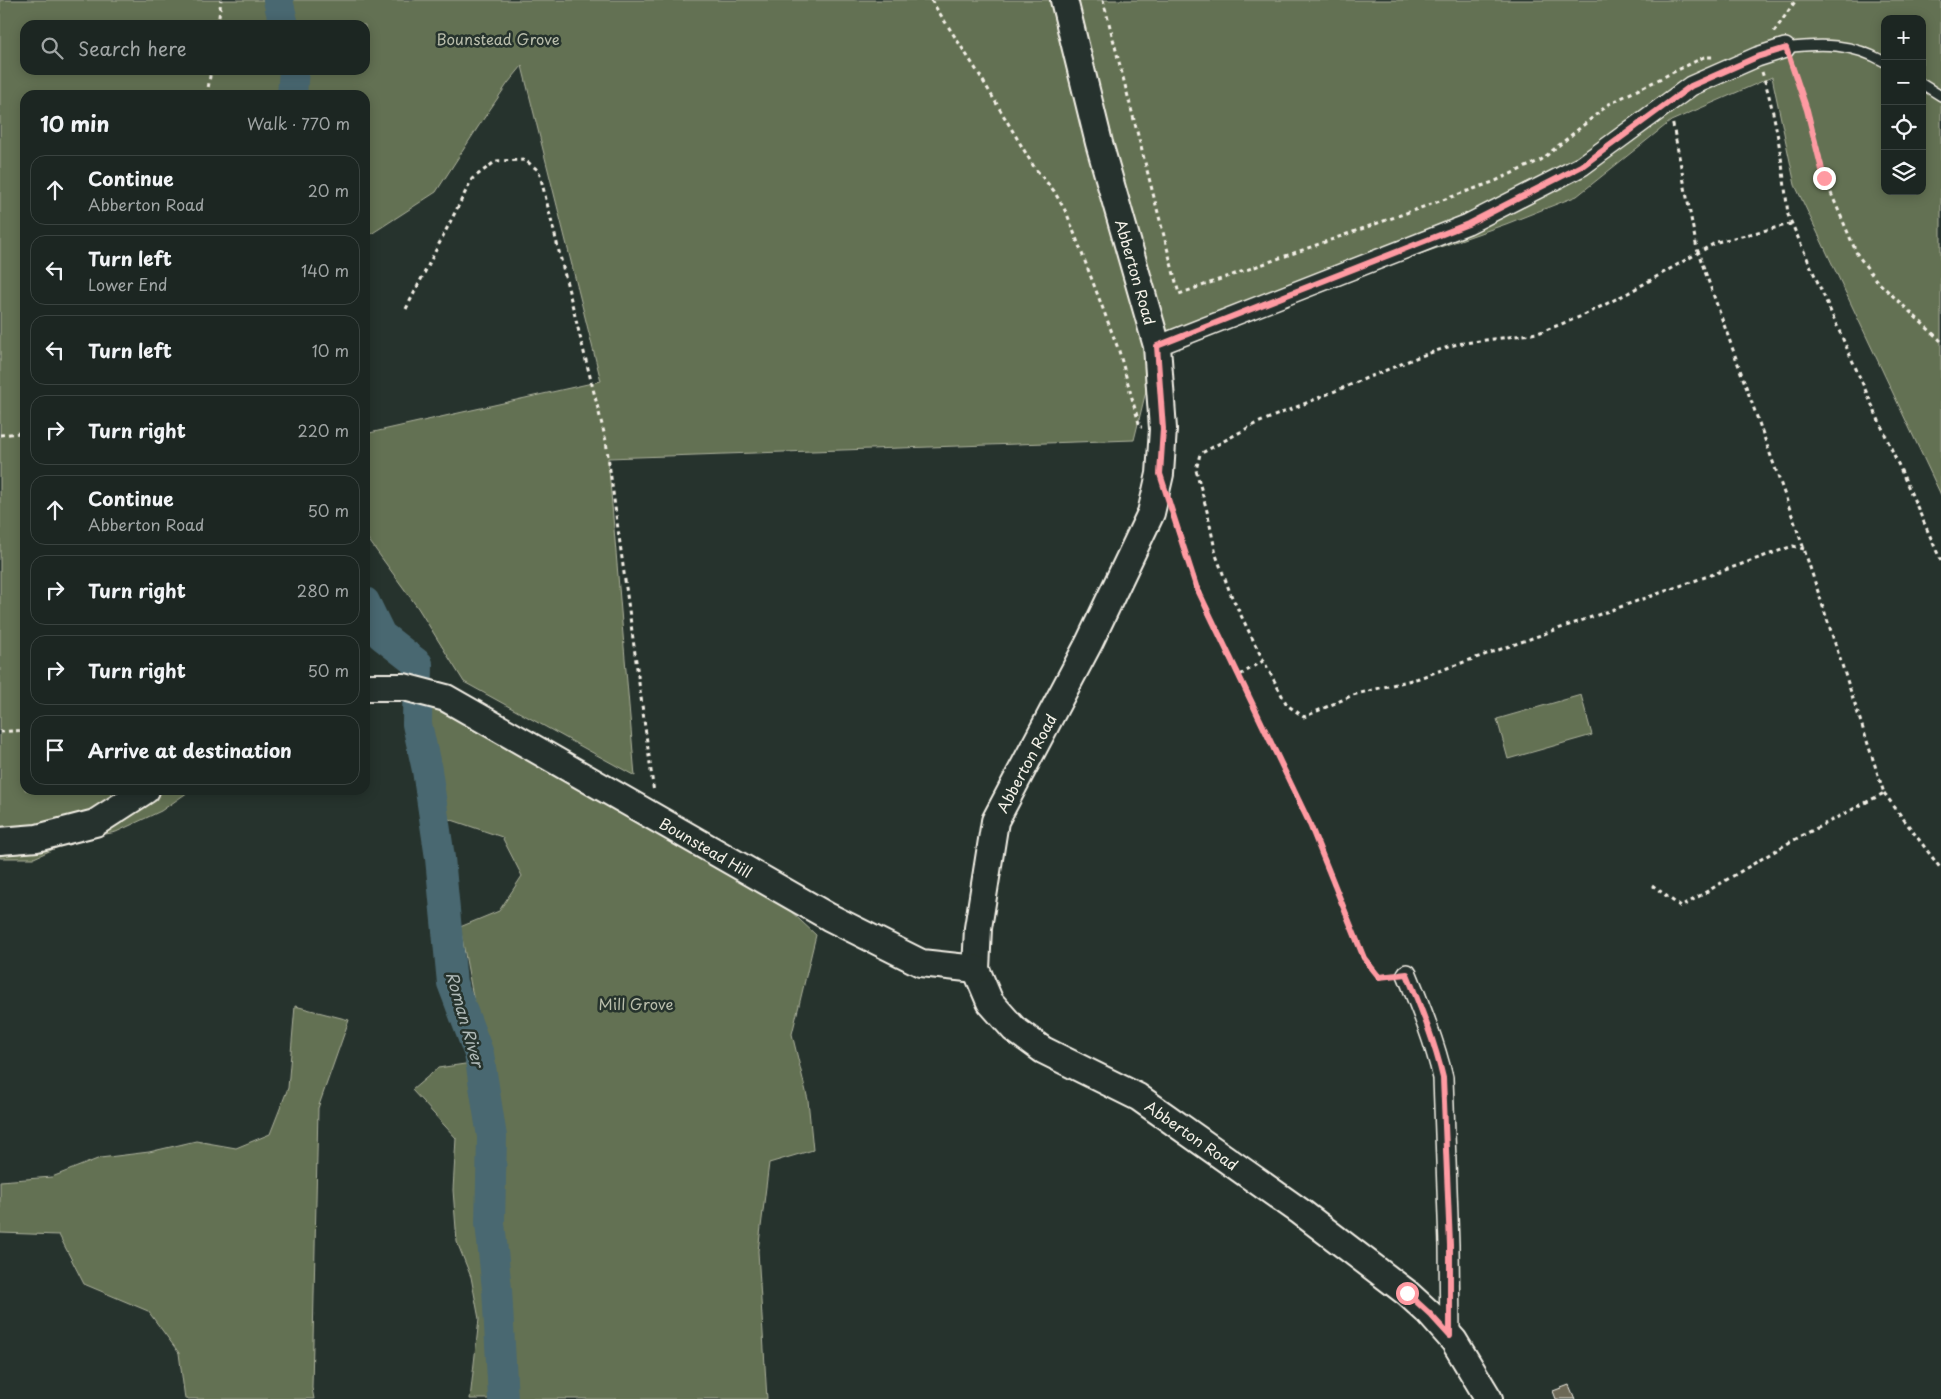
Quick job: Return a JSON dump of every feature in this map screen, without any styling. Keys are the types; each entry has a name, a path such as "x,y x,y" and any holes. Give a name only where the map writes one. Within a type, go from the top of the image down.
{"street":[{"name":"Abberton Road","path":"1064,0 1099,143 1157,346 1163,429 1160,474 1151,513 1084,652 995,821 978,928 976,969 990,1002 1014,1029 1043,1050 1138,1097 1301,1212 1391,1281 1430,1314 1450,1336 1489,1399"},
{"path":"1157,346 1468,224 1582,166 1691,86 1757,57 1786,48"},
{"name":"Bounstead Hill","path":"370,687 404,687 446,698 829,917 921,963 976,969"},
{"path":"0,841 37,838 95,823 138,795"},
{"path":"1407,974 1438,1058 1443,1078 1450,1245 1450,1336"}],"lane":[{"path":"1786,48 1814,44 1843,45 1873,55 1882,60"},
{"path":"1926,87 1941,96"}],"path":[{"path":"219,20 221,0"},
{"path":"931,0 980,74 1034,167 1054,191 1067,214 1120,351 1140,427 1163,429"},
{"path":"1103,0 1179,294 1493,182 1541,160 1609,104 1704,57 1722,57"},
{"path":"1796,0 1757,57 1769,94 1783,165 1788,215 1941,561"},
{"path":"1786,48 1807,110 1824,178 1857,254 1876,280 1941,341"},
{"path":"208,90 210,75"},
{"path":"1669,102 1698,253 1804,549 1884,793 1941,869"},
{"path":"406,309 472,179 496,161 525,160 539,171 606,441 654,799 651,815"},
{"path":"1791,224 1717,242 1628,293 1582,316 1538,333 1457,344 1418,357 1255,424 1200,454 1196,470 1216,555 1231,595 1287,706 1304,717 1353,694 1418,678 1792,546 1804,549"},
{"path":"0,435 20,433"},
{"path":"1172,511 1196,586 1309,822 1364,958 1379,977 1407,974"},
{"path":"1240,675 1263,661"},
{"path":"0,732 20,730"},
{"path":"1652,885 1681,907 1790,842 1884,793"}],"green space":[{"name":"Bounstead Grove","path":"0,0 1941,0 1941,495 1795,185 1772,77 1671,121 1577,196 1506,224 1157,346 1134,440 608,458 635,776 464,682 418,608 370,542 370,433 601,381 522,66 508,83 436,192 370,235 370,90 20,90 20,795 184,795 161,811 116,832 71,841 34,858 0,858"},
{"path":"1581,695 1592,735 1508,759 1497,719"},
{"name":"Mill Grove","path":"422,703 557,768 785,906 816,935 792,1034 808,1100 813,1150 769,1163 758,1251 767,1399 470,1399 479,1319 471,1277 457,1242 453,1190 456,1138 412,1090 438,1068 485,1061 460,927 499,911 522,876 502,837 440,816"},
{"path":"295,1006 349,1020 318,1108 312,1388 314,1399 185,1399 179,1353 148,1311 84,1284 59,1235 0,1233 0,1181 52,1177 100,1158 149,1152 196,1141 236,1148 270,1134 288,1088"}],"building":[{"path":"1569,1385 1575,1399 1556,1399 1553,1391"}],"waterway":[{"name":"Roman River","path":"278,0 283,20"},
{"name":"Roman River","path":"292,90 294,75"},
{"name":"Roman River","path":"370,612 381,635 418,664 417,724 427,770 440,858 452,983 479,1054 492,1137 490,1223 497,1289 503,1399"}],"route":[{"path":"1407,1293 1450,1336 1450,1245 1443,1078 1438,1058 1407,974 1379,977 1364,958 1309,822 1196,586 1160,474 1163,429 1157,346 1468,224 1582,166 1691,86 1757,57 1786,48 1807,110 1824,178"}]}
